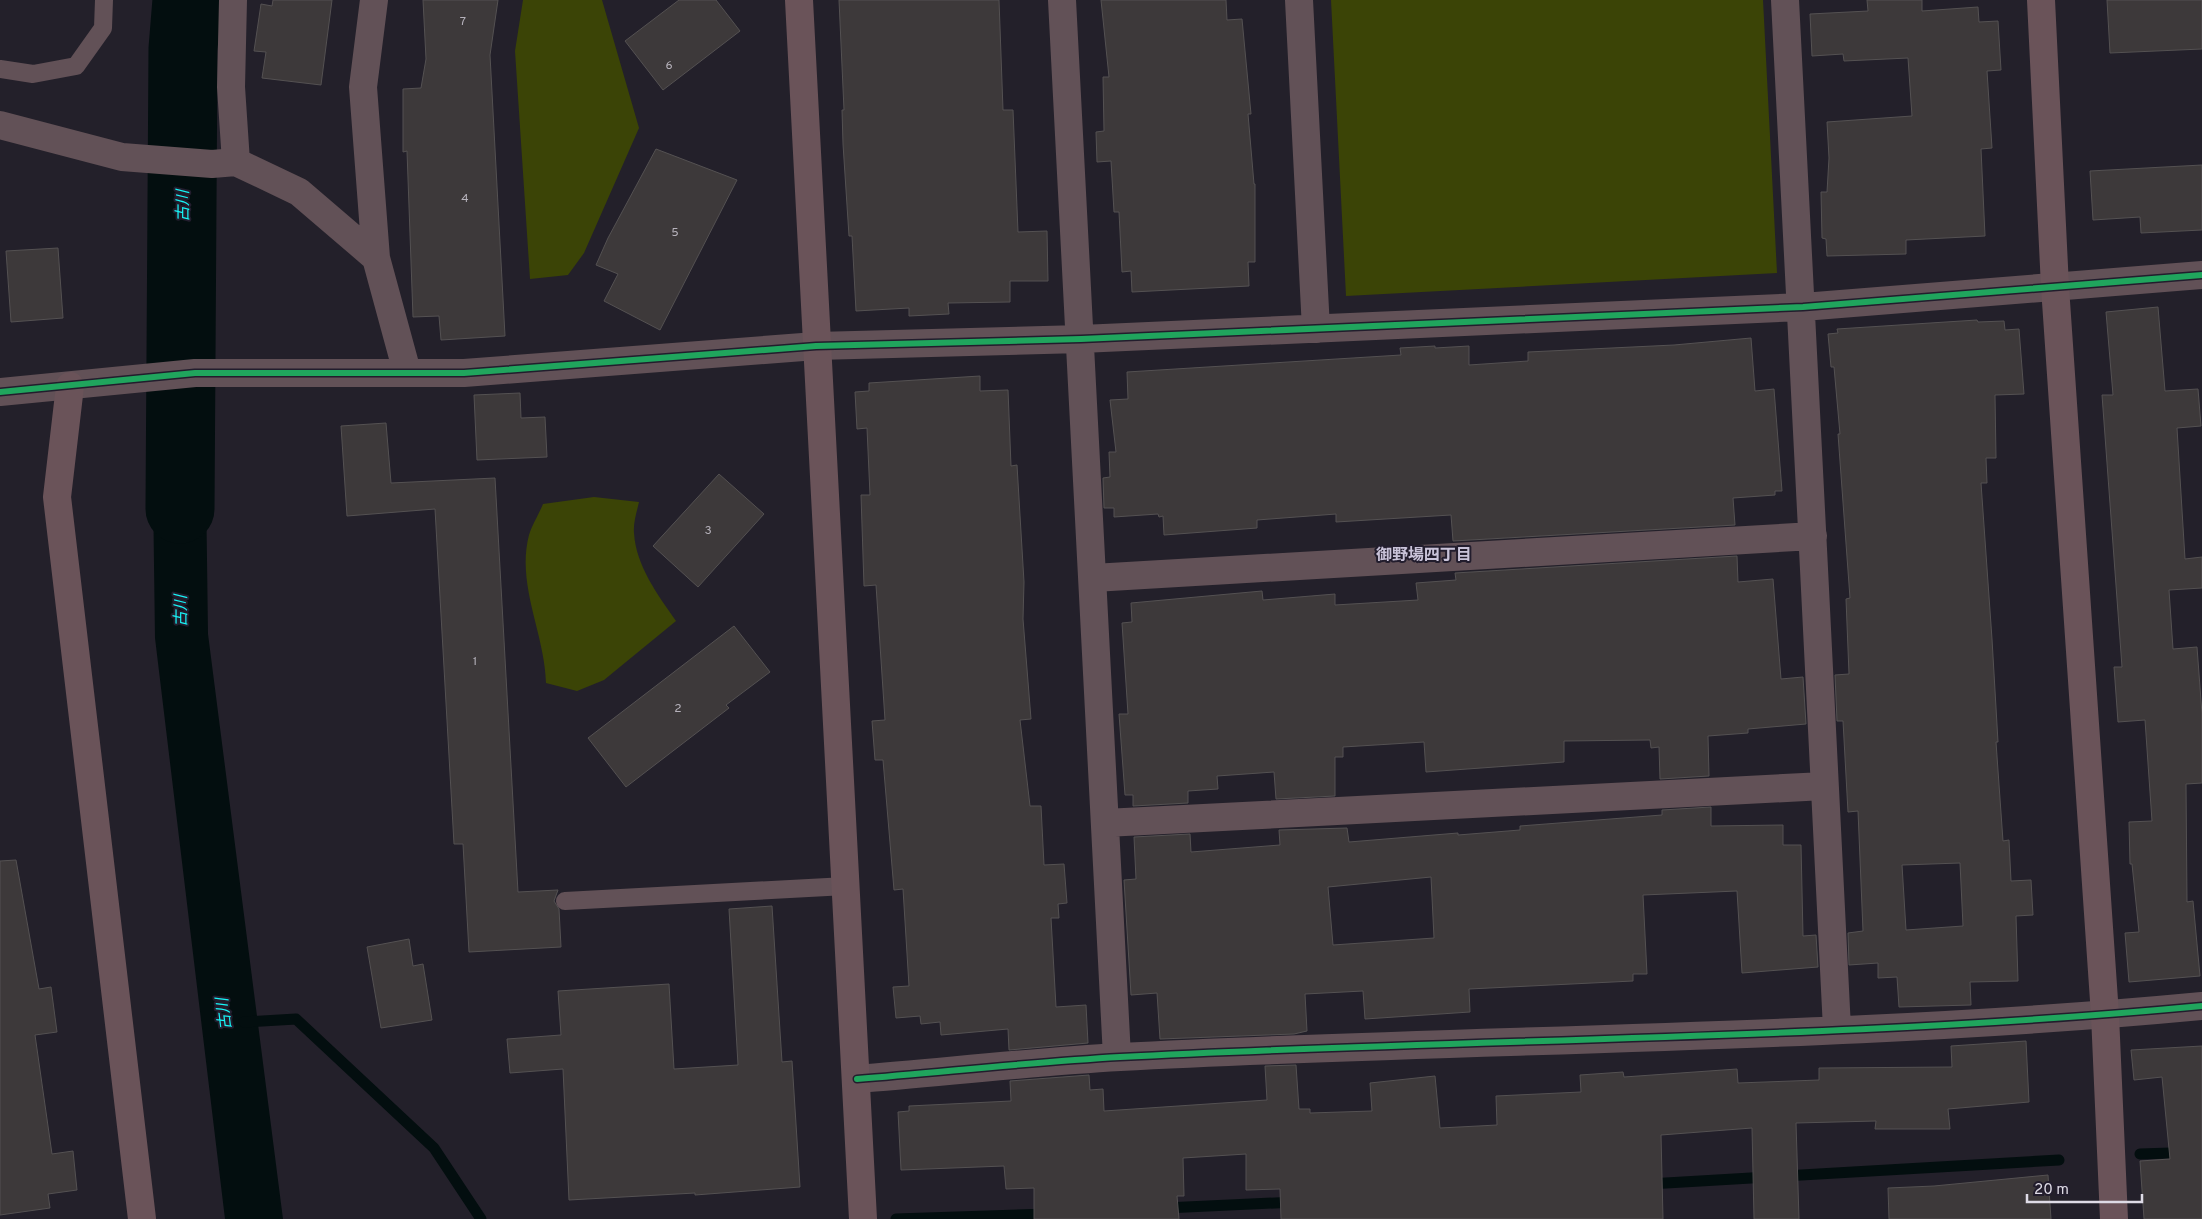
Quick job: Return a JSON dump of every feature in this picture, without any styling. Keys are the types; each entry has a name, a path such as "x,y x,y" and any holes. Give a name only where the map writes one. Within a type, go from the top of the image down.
{"street":[{"path":"224,163 231,87 234,0"},
{"path":"374,0 363,87 376,258 407,372"},
{"path":"799,0 863,1219"},
{"path":"1062,0 1117,1057"},
{"path":"1298,0 1316,329"},
{"path":"1785,0 1838,1029"},
{"path":"2040,0 2056,287 2105,1015 2114,1219"},
{"path":"0,124 122,157 143,160 224,163 299,192 376,258"},
{"path":"0,392 195,373 464,373 816,346 1316,329 1802,307 2202,275"},
{"path":"70,386 57,497 142,1219"},
{"path":"1093,578 1813,536"},
{"path":"1105,823 1824,786"},
{"path":"856,1079 1117,1057 1838,1029 2105,1015 2202,1006"}],"lane":[{"path":"0,69 32,74 76,66 103,28 104,0"},
{"path":"565,901 846,886"}],"green space":[{"path":"523,0 602,0 639,128 584,253 568,275 530,279 515,51"},
{"path":"1331,0 1763,0 1777,273 1346,296"},
{"path":"594,497 639,502 634,529 639,557 649,580 676,621 604,680 577,691 546,683 541,646 528,591 526,554 530,531 543,504"}],"water":[{"path":"205,412 208,634 283,1219 225,1219 155,638 152,416"}],"building":[{"path":"273,0 332,0 321,85 262,78 266,52 254,51 261,4 272,6"},
{"path":"423,0 498,0 490,55 505,336 441,340 439,316 413,317 407,151 403,152 403,89 421,88 426,59"},
{"path":"679,0 716,0 740,31 663,90 625,41"},
{"path":"839,0 999,0 1003,110 1013,110 1018,232 1047,231 1048,281 1010,281 1010,302 948,303 949,314 909,316 909,308 856,311 852,236 849,236 843,144 842,110 844,110"},
{"path":"1101,0 1226,0 1227,20 1242,19 1251,114 1248,114 1255,184 1255,262 1248,262 1249,286 1132,292 1131,271 1122,272 1119,212 1114,212 1111,161 1097,162 1096,132 1104,131 1103,77 1109,77"},
{"path":"1867,0 1922,0 1922,11 1978,7 1979,22 1998,21 2001,70 1987,71 1992,148 1981,149 1985,236 1906,240 1906,254 1827,256 1826,239 1822,238 1821,192 1827,192 1829,158 1827,122 1912,116 1908,58 1844,61 1843,54 1812,56 1810,14 1868,11"},
{"path":"2107,0 2202,0 2202,49 2110,53"},
{"path":"656,149 737,180 660,330 604,301 618,274 596,265 608,238"},
{"path":"2202,165 2202,230 2141,233 2140,217 2093,220 2090,171"},
{"path":"58,248 63,318 11,322 6,251"},
{"path":"2158,307 2165,391 2198,389 2201,426 2177,428 2185,559 2202,557 2202,588 2169,590 2173,649 2197,647 2202,714 2202,783 2186,784 2187,902 2193,901 2200,976 2129,982 2125,933 2139,932 2132,864 2130,864 2129,822 2152,821 2145,720 2118,722 2114,667 2122,667 2102,395 2113,395 2106,312"},
{"path":"1977,320 1978,322 2004,321 2005,330 2019,329 2024,394 1995,395 1996,458 1986,458 1987,483 1981,483 2003,841 2009,840 2011,881 2031,880 2033,915 2016,916 2018,981 1970,982 1971,1005 1899,1007 1897,977 1878,978 1878,963 1849,965 1848,933 1863,931 1858,811 1848,812 1843,721 1837,721 1835,675 1849,674 1846,599 1850,598 1838,434 1840,434 1834,367 1831,367 1828,334 1838,333 1837,329","holes":["1960,863 1963,926 1906,930 1902,865"]},
{"path":"1751,338 1755,391 1774,389 1782,491 1775,491 1775,495 1733,498 1735,525 1453,541 1451,515 1336,522 1336,514 1257,520 1257,528 1164,535 1163,516 1159,517 1158,514 1114,517 1114,508 1104,508 1103,478 1110,477 1109,452 1116,452 1110,400 1128,399 1127,372 1401,355 1400,348 1435,346 1435,348 1469,346 1469,365 1528,361 1528,352 1674,345"},
{"path":"980,376 980,391 1008,390 1011,466 1017,465 1024,582 1023,619 1031,719 1020,720 1030,806 1041,806 1044,865 1064,864 1067,903 1058,904 1059,918 1051,918 1056,1007 1086,1005 1088,1043 1009,1050 1008,1029 941,1035 940,1022 921,1024 920,1016 896,1018 893,987 909,986 903,889 894,890 883,760 875,760 872,721 885,720 876,585 864,586 861,495 870,495 867,428 857,429 855,392 869,391 869,383"},
{"path":"520,393 521,418 545,417 547,457 477,460 474,395"},
{"path":"386,423 391,483 495,478 518,892 558,890 554,901 559,909 561,947 469,952 463,844 454,844 435,509 347,516 341,426"},
{"path":"719,474 764,514 698,587 653,546"},
{"path":"1737,556 1738,582 1773,579 1781,679 1803,677 1806,724 1748,729 1748,733 1708,736 1709,776 1660,779 1659,747 1651,748 1650,740 1564,741 1564,762 1426,772 1424,742 1343,747 1343,757 1335,757 1335,796 1276,799 1274,772 1217,776 1218,789 1188,791 1188,803 1133,806 1133,795 1125,795 1119,714 1128,714 1122,623 1132,622 1131,603 1262,591 1263,600 1335,594 1335,605 1418,600 1416,583 1456,580 1455,573"},
{"path":"734,626 770,672 726,705 729,708 626,787 588,738"},
{"path":"1711,807 1711,826 1783,825 1783,845 1801,845 1803,936 1816,935 1818,967 1742,973 1737,891 1643,895 1647,974 1633,974 1633,981 1469,989 1470,1012 1365,1019 1363,991 1305,994 1307,1031 1294,1034 1160,1039 1157,993 1131,995 1124,880 1136,879 1134,837 1190,834 1191,852 1280,845 1279,830 1347,828 1349,842 1520,830 1520,826 1662,815 1662,810","holes":["1431,877 1434,938 1333,945 1328,887"]},
{"path":"16,860 39,989 51,987 57,1032 35,1035 52,1154 73,1151 77,1190 48,1194 50,1208 0,1215 0,861"},
{"path":"772,906 782,1062 792,1061 800,1187 695,1195 695,1193 569,1200 563,1069 510,1073 507,1039 561,1035 558,991 669,984 674,1069 738,1065 729,909"},
{"path":"409,939 413,966 423,964 432,1020 381,1028 367,947"},
{"path":"2026,1041 2029,1102 1948,1109 1950,1129 1875,1129 1876,1121 1796,1123 1799,1219 1754,1219 1752,1128 1661,1135 1663,1219 1281,1219 1280,1189 1246,1190 1246,1154 1183,1158 1184,1196 1177,1196 1179,1219 1034,1219 1034,1188 1006,1189 1004,1166 901,1170 898,1112 909,1111 909,1106 1011,1101 1010,1081 1089,1075 1090,1090 1103,1089 1104,1111 1267,1100 1265,1066 1296,1065 1299,1109 1310,1109 1310,1113 1372,1111 1370,1083 1435,1076 1440,1128 1497,1125 1496,1096 1581,1092 1580,1075 1623,1072 1624,1077 1737,1069 1738,1083 1819,1080 1819,1068 1952,1067 1951,1046"},
{"path":"2202,1046 2202,1219 2144,1219 2140,1161 2170,1159 2162,1077 2134,1080 2131,1050"},
{"path":"2048,1175 2051,1219 1889,1219 1888,1188 1934,1186"}],"waterway":[{"name":"古川","path":"180,509 183,49 187,0"},
{"path":"244,1022 296,1019 434,1148 481,1219"},
{"path":"2140,1154 2202,1152"},
{"path":"1784,1176 2059,1160"},
{"path":"1649,1184 1768,1177"},
{"path":"1165,1208 1296,1202"},
{"path":"896,1219 1049,1214"}],"cycle path":[{"path":"0,392 195,373 464,373 816,346 1081,339 1803,307 2202,275"},
{"path":"857,1079 1120,1057 1932,1026 2202,1006"}],"district":[{"name":"御野場四丁目","path":"1424,554"}]}
